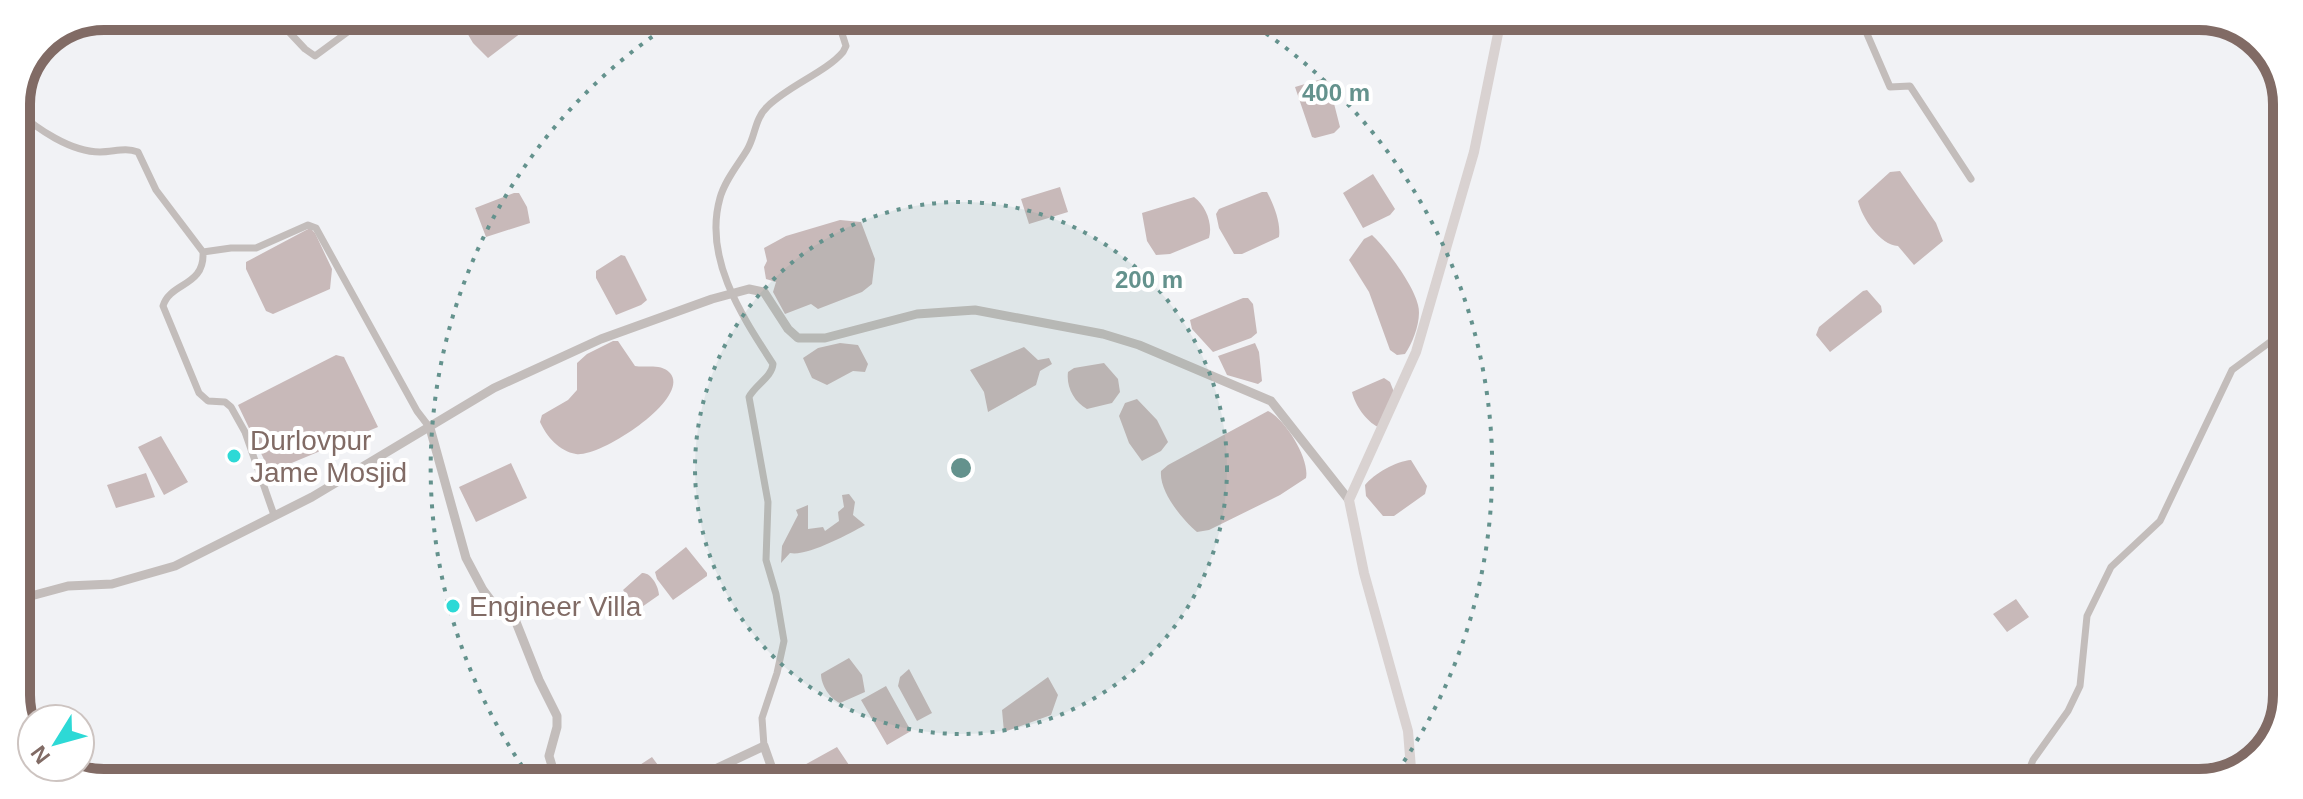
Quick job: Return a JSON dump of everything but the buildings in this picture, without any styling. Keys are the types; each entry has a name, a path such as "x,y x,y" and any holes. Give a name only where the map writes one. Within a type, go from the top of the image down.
{"main road":[{"path":"1411,769 1408,731 1364,573 1349,500 1416,352 1474,152 1498,30"}],"street":[{"path":"287,30 315,56 350,30"},
{"path":"772,769 764,746 762,718 784,641 766,560 768,502 749,397 771,373 773,364 731,292 717,242 720,196 750,146 757,120 765,108 790,87 843,52 846,46 841,30"},
{"path":"1666,30 1689,30"},
{"path":"1865,30 1890,87 1910,86 1971,179"},
{"path":"30,122 82,148 97,152 132,149 138,152 156,190 203,252 204,261 199,274 166,299 163,306 199,393 208,401 225,402 239,420 274,515"},
{"path":"203,252 256,248 308,225 316,228 417,411 430,428 466,558 483,590 501,614 516,622 557,716 549,756 553,769"},
{"path":"30,596 68,586 112,584 175,566 312,497 494,388 601,339 731,292 749,289 764,292 788,329 798,338 825,338 917,314 975,310 1103,334 1152,351 1271,401 1349,500"},
{"path":"2029,769 2068,711 2080,686 2087,616 2111,567 2160,521 2232,370 2273,340"},
{"path":"715,769 764,746"}],"shaded area":[{"path":"467,30 525,30 488,58"},
{"path":"1325,78 1340,127 1334,133 1315,138 1312,137 1295,87"},
{"path":"1900,171 1936,223 1943,241 1914,265 1898,246 1885,241 1873,230 1858,201 1890,172"},
{"path":"1373,174 1395,209 1390,215 1363,228 1343,193"},
{"path":"1060,187 1068,212 1029,224 1021,199"},
{"path":"1267,192 1274,208 1279,237 1242,254 1234,254 1219,228 1216,214 1219,209"},
{"path":"519,193 527,207 530,223 486,237 475,208"},
{"path":"1194,197 1208,216 1209,238 1170,254 1156,255 1147,241 1142,213"},
{"path":"840,220 861,222 875,259 872,284 862,292 818,309 811,304 785,314 773,292 776,282 766,279 764,248 786,236"},
{"path":"310,228 332,269 330,289 273,314 266,311 246,269 246,262"},
{"path":"1372,235 1399,268 1418,305 1416,331 1405,354 1397,355 1390,350 1369,292 1349,260 1364,239"},
{"path":"621,255 625,256 647,300 616,315 596,278 596,271"},
{"path":"1867,290 1881,306 1882,312 1830,352 1816,335 1819,327"},
{"path":"1248,298 1253,304 1257,333 1213,352 1192,329 1190,320"},
{"path":"618,341 635,366 653,366 670,373 673,384 668,397 656,411 622,437 588,453 570,452 559,447 546,433 540,422 542,415 568,400 577,390 577,363 587,354"},
{"path":"840,343 858,345 868,364 865,372 853,371 827,385 812,378 803,358 818,348"},
{"path":"1255,343 1262,381 1258,384 1227,375 1218,356"},
{"path":"1024,347 1038,360 1049,358 1052,364 1040,371 1036,385 988,412 984,392 970,370"},
{"path":"336,355 344,357 378,427 270,472 238,405"},
{"path":"1104,363 1118,379 1120,392 1112,403 1087,409 1072,394 1068,372 1074,368"},
{"path":"1384,378 1390,382 1394,392 1378,427 1362,412 1352,392"},
{"path":"1137,399 1157,420 1168,442 1161,451 1142,461 1129,443 1119,416 1125,403"},
{"path":"1268,411 1282,422 1295,440 1304,461 1306,478 1280,495 1209,530 1197,532 1178,513 1164,488 1161,471"},
{"path":"161,436 188,482 164,495 138,447"},
{"path":"1411,460 1427,486 1425,494 1394,516 1383,516 1366,496 1365,485 1386,469"},
{"path":"511,463 527,498 476,522 459,487"},
{"path":"146,473 155,497 116,508 107,485"},
{"path":"849,494 855,502 853,515 865,525 817,548 790,553 781,563 782,546 798,515 796,510 808,505 808,529 823,527 825,531 839,521 838,512 844,507 842,495"},
{"path":"686,547 707,576 673,600 655,572"},
{"path":"642,573 654,581 659,595 639,609 623,590"},
{"path":"2016,599 2029,617 2007,632 1993,614"},
{"path":"849,658 862,675 865,692 840,703 827,691 821,674"},
{"path":"909,669 932,713 917,721 898,686 900,677"},
{"path":"1048,677 1058,695 1051,715 1004,732 1002,710"},
{"path":"886,686 911,731 887,745 861,700"},
{"path":"837,747 851,768 799,769"},
{"path":"652,757 661,769 634,769"}],"place":[{"name":"Durlovpur Jame Mosjid","path":"234,456"},
{"name":"Engineer Villa","path":"453,606"}]}
